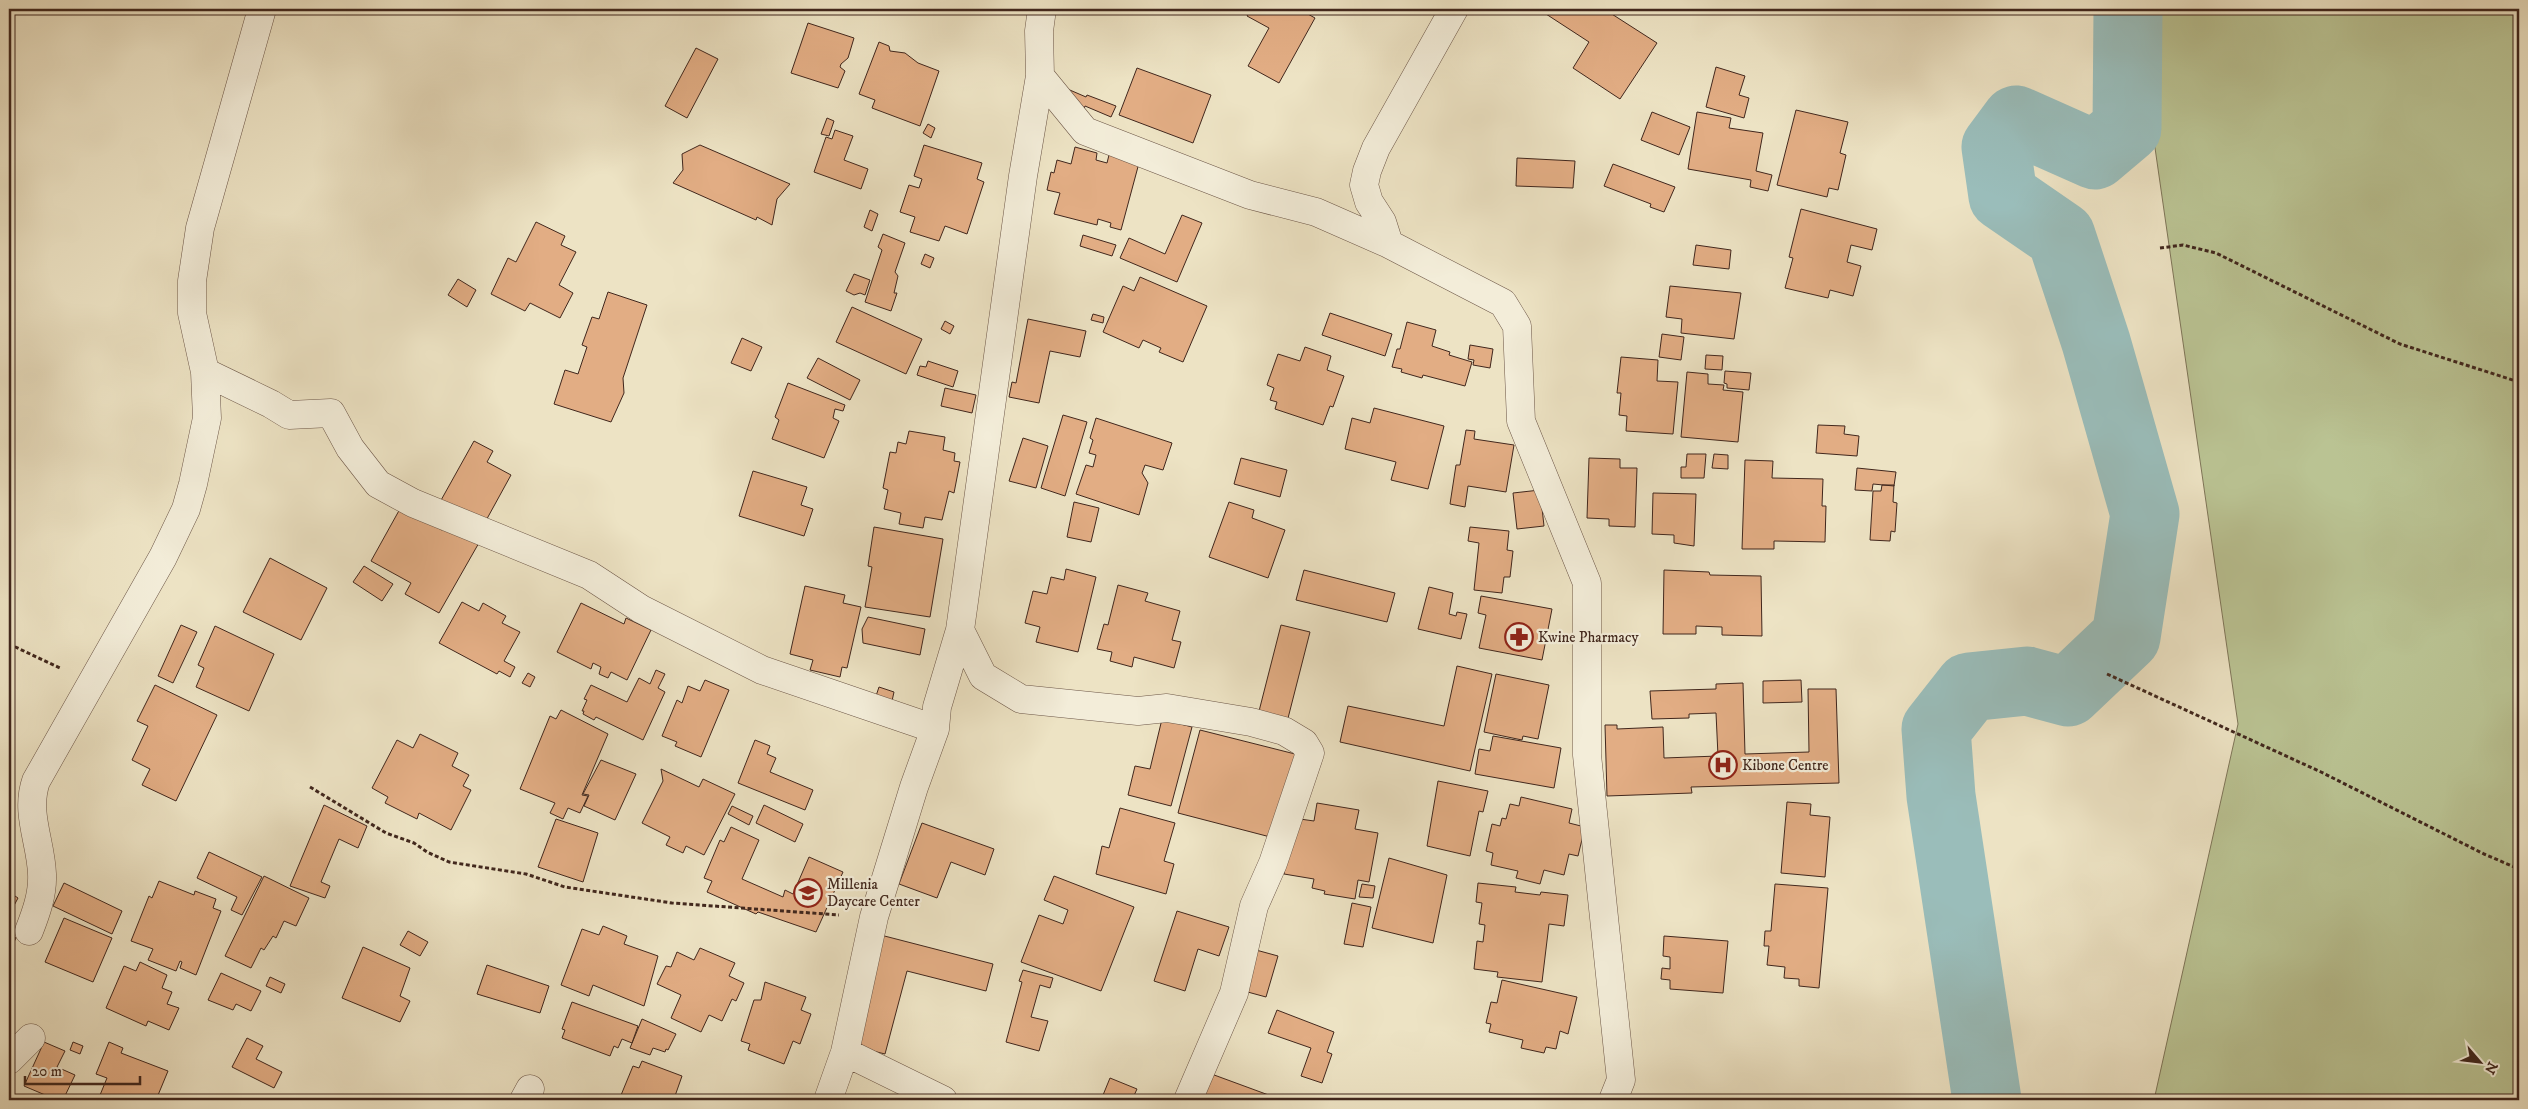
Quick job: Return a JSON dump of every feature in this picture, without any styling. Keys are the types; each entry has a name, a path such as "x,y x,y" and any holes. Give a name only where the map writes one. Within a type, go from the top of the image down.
{"street":[{"path":"29,931 38,908 42,873 32,806 34,789 40,771 163,556 186,509 204,434 207,395 205,372 192,313 194,262 200,228 262,9"},
{"path":"828,1100 845,1052 874,917 914,787 935,729 938,707 960,630 1023,176 1040,76 1039,31 1042,9"},
{"path":"1389,244 1382,222 1369,202 1364,186 1367,171 1376,148 1454,9"},
{"path":"1040,76 1085,132 1250,195 1316,212 1389,244 1503,303 1511,312 1517,326 1521,421 1587,583 1587,755 1621,1080 1613,1100"},
{"path":"205,372 271,404 289,416 331,413 350,448 378,484 413,503 589,575 641,610 762,670 935,729"},
{"path":"960,630 984,676 1021,699 1138,711 1167,708 1251,722 1284,731 1304,743 1310,754 1273,864 1254,906 1234,993 1188,1100"},
{"path":"9,1060 31,1038"},
{"path":"845,1052 943,1100"}],"path":[{"path":"2160,248 2183,245 2216,253 2400,344 2519,382"},
{"path":"9,644 92,683"},
{"path":"2107,674 2321,772 2484,854 2519,869"},
{"path":"310,788 386,833 414,843 427,852 449,862 526,874 565,887 672,903 874,917"}],"green space":[{"path":"2135,9 2519,9 2519,1100 2154,1100 2238,724"}],"building":[{"path":"1251,9 1299,9 1315,18 1279,83 1248,66 1269,28 1247,16"},
{"path":"1550,9 1604,9 1657,43 1620,99 1573,68 1589,42 1546,14"},
{"path":"808,23 854,38 848,58 840,67 845,71 838,88 791,73"},
{"path":"879,42 889,46 890,51 905,53 918,63 939,71 920,126 872,108 875,100 859,94"},
{"path":"696,48 718,59 687,118 665,106"},
{"path":"1716,67 1745,76 1739,95 1749,98 1744,118 1706,107"},
{"path":"1137,68 1211,95 1193,143 1119,115"},
{"path":"1049,81 1086,97 1087,95 1116,106 1111,117 1085,106 1083,111"},
{"path":"1796,110 1848,122 1840,153 1846,155 1838,190 1829,188 1827,197 1777,185"},
{"path":"1652,112 1690,127 1679,155 1641,140"},
{"path":"1697,112 1731,118 1729,128 1763,133 1756,171 1772,175 1768,191 1750,187 1751,180 1688,169"},
{"path":"827,118 834,121 829,136 821,134"},
{"path":"928,124 935,128 931,138 923,133"},
{"path":"835,130 853,136 844,160 868,169 861,189 814,172 826,137 832,139"},
{"path":"700,145 790,184 777,199 772,225 757,217 756,220 673,183 683,170 682,154"},
{"path":"924,145 982,163 977,179 984,182 967,234 945,226 939,241 910,232 915,217 900,212 909,185 919,188 922,179 914,176"},
{"path":"1075,147 1097,153 1096,160 1107,163 1109,155 1139,163 1121,230 1110,227 1111,223 1098,219 1097,225 1054,214 1060,193 1047,190 1051,172 1054,173 1057,160 1071,164"},
{"path":"1517,158 1575,161 1573,188 1516,186"},
{"path":"1613,164 1675,187 1664,212 1650,207 1651,204 1604,186"},
{"path":"1801,209 1877,229 1872,250 1851,245 1847,262 1861,266 1853,296 1830,290 1828,298 1785,288 1793,258 1789,257"},
{"path":"870,210 878,214 872,231 864,227"},
{"path":"1182,215 1202,223 1177,282 1120,258 1129,238 1165,254"},
{"path":"536,222 565,236 561,245 576,252 559,285 573,293 560,318 530,303 525,311 491,294 508,258 516,262"},
{"path":"883,234 905,243 895,272 898,276 894,293 897,293 891,311 865,302 882,250 878,247"},
{"path":"1083,235 1116,245 1112,256 1080,246"},
{"path":"1696,245 1731,250 1729,269 1693,265"},
{"path":"925,254 934,258 930,268 921,264"},
{"path":"854,274 870,280 865,295 860,293 854,295 846,291"},
{"path":"1140,277 1207,306 1183,362 1159,352 1161,348 1143,340 1139,348 1103,332 1123,286 1134,291"},
{"path":"458,279 476,290 467,307 448,295"},
{"path":"1670,286 1741,293 1734,339 1681,333 1682,319 1666,317"},
{"path":"608,292 647,305 623,378 624,393 611,422 554,404 565,370 578,374 587,347 582,345 592,317 599,319"},
{"path":"852,307 922,339 906,374 836,342"},
{"path":"1330,313 1392,334 1385,356 1322,335"},
{"path":"1093,314 1104,317 1103,323 1091,320"},
{"path":"1028,319 1086,331 1080,357 1050,351 1039,403 1009,397 1012,382 1016,383"},
{"path":"945,321 954,326 950,334 941,329"},
{"path":"1407,322 1436,330 1432,346 1450,352 1449,355 1472,362 1465,386 1423,375 1422,378 1401,372 1402,369 1392,367 1397,349 1400,349"},
{"path":"1662,334 1684,337 1681,360 1659,357"},
{"path":"742,338 762,347 751,371 731,363"},
{"path":"1470,345 1493,349 1490,368 1473,365 1474,360 1468,359"},
{"path":"1305,347 1331,356 1327,370 1344,376 1333,407 1330,406 1323,425 1275,409 1277,402 1270,400 1274,388 1267,385 1278,354 1300,361"},
{"path":"1706,355 1723,356 1722,370 1705,369"},
{"path":"1621,357 1658,360 1657,381 1678,382 1673,434 1626,431 1627,416 1619,415 1621,393 1617,393"},
{"path":"818,358 860,380 850,400 807,378"},
{"path":"928,361 958,371 953,387 917,375 920,366 926,367"},
{"path":"1725,371 1751,373 1749,390 1727,388 1727,384 1724,383"},
{"path":"1687,372 1708,374 1708,384 1724,385 1723,390 1743,392 1738,442 1681,437"},
{"path":"788,383 845,405 843,411 835,409 833,418 839,421 824,458 772,439 779,420 775,417"},
{"path":"945,388 976,395 972,413 941,406"},
{"path":"1374,408 1444,426 1428,489 1391,480 1396,462 1345,449 1352,418 1370,423"},
{"path":"1063,415 1087,422 1065,496 1041,488"},
{"path":"1096,418 1172,443 1163,470 1145,465 1142,473 1148,483 1139,515 1076,494 1086,465 1093,467 1096,455 1089,453 1093,440 1090,438"},
{"path":"1818,425 1845,426 1844,434 1859,436 1857,456 1816,453"},
{"path":"1466,430 1475,431 1474,439 1514,445 1506,492 1468,486 1465,507 1450,504 1456,465 1460,465"},
{"path":"909,431 945,437 943,450 955,453 954,461 960,462 954,493 949,491 942,520 925,517 923,528 899,524 901,513 884,509 888,490 883,488 890,452 896,453 898,442 906,444"},
{"path":"1023,438 1048,446 1036,488 1009,481"},
{"path":"474,441 493,451 487,462 511,475 483,526 440,502"},
{"path":"1687,454 1706,454 1704,478 1681,478 1681,467 1686,467"},
{"path":"1714,454 1728,455 1728,469 1712,468"},
{"path":"1241,458 1287,470 1280,497 1234,484"},
{"path":"1589,458 1620,459 1620,468 1637,468 1635,527 1609,526 1609,519 1587,518"},
{"path":"1745,460 1773,461 1772,478 1823,479 1822,506 1826,506 1825,542 1774,541 1774,549 1742,549"},
{"path":"1857,468 1896,472 1894,486 1873,484 1872,491 1855,490"},
{"path":"753,471 807,487 801,505 813,509 804,536 739,516"},
{"path":"1882,485 1894,485 1893,502 1897,503 1895,532 1891,531 1890,541 1870,540 1873,491 1881,491"},
{"path":"1540,490 1544,526 1517,529 1513,493"},
{"path":"1653,493 1696,494 1694,546 1674,543 1674,535 1652,534"},
{"path":"1074,502 1099,508 1091,542 1067,537"},
{"path":"1229,502 1254,510 1252,518 1285,530 1268,578 1209,557"},
{"path":"401,507 442,530 446,522 480,541 439,613 405,594 411,583 371,561"},
{"path":"874,527 943,539 930,617 865,607 872,567 868,566"},
{"path":"1470,527 1509,531 1507,550 1513,551 1510,577 1504,577 1502,593 1474,590 1479,543 1468,541"},
{"path":"270,558 327,588 301,640 243,612"},
{"path":"364,566 393,584 382,601 353,582"},
{"path":"1066,569 1096,577 1078,652 1036,642 1040,627 1025,623 1033,591 1047,594 1051,577 1064,580"},
{"path":"1304,570 1395,593 1387,622 1296,600"},
{"path":"1664,570 1709,572 1710,575 1761,576 1762,636 1722,635 1722,627 1696,626 1696,634 1663,634"},
{"path":"1118,585 1148,593 1145,601 1180,611 1172,640 1181,642 1174,668 1134,657 1132,667 1110,661 1112,652 1097,649 1104,624 1108,625"},
{"path":"805,586 845,595 843,603 861,607 847,668 842,667 840,677 810,670 813,660 790,654"},
{"path":"1429,587 1453,593 1449,614 1456,616 1457,612 1467,614 1461,639 1418,629"},
{"path":"1481,596 1552,609 1542,660 1479,648 1486,615 1478,613"},
{"path":"462,602 479,611 483,603 506,616 502,623 520,632 504,661 515,667 510,677 499,671 497,674 439,643"},
{"path":"581,603 624,624 626,618 651,630 627,680 611,672 608,678 599,674 601,667 593,663 591,669 557,652"},
{"path":"868,617 925,629 920,655 863,643 862,629"},
{"path":"181,625 197,632 173,683 158,676"},
{"path":"1281,625 1310,632 1286,726 1257,719"},
{"path":"215,626 274,654 249,711 196,687 204,668 198,665"},
{"path":"1457,666 1492,674 1470,771 1340,742 1348,706 1444,726"},
{"path":"656,670 665,674 658,688 665,692 643,740 596,717 594,720 583,714 584,711 582,711 587,700 584,699 591,685 627,702 639,678 650,684"},
{"path":"528,673 535,677 530,687 522,683"},
{"path":"1496,674 1549,685 1538,739 1523,736 1522,740 1484,732"},
{"path":"705,680 729,690 701,757 675,746 677,742 662,736 677,700 682,703 688,686 700,691"},
{"path":"1801,680 1802,702 1763,703 1763,681"},
{"path":"1743,683 1745,754 1809,752 1808,689 1836,689 1839,783 1691,787 1692,793 1607,796 1605,725 1617,725 1617,729 1663,727 1664,758 1718,756 1716,713 1689,714 1689,718 1652,719 1650,691 1716,689 1716,684"},
{"path":"155,685 217,715 176,801 142,785 150,769 132,760 148,726 137,721"},
{"path":"879,687 894,692 892,701 876,696"},
{"path":"561,710 608,734 582,795 588,796 580,813 568,808 563,819 550,813 555,803 520,789 550,716 556,719"},
{"path":"1162,719 1192,727 1171,806 1128,795 1135,766 1150,769"},
{"path":"1200,730 1299,755 1278,839 1178,813"},
{"path":"420,734 458,753 452,766 469,775 463,786 471,790 451,830 419,813 417,819 385,803 388,797 372,788 397,740 413,748"},
{"path":"1493,736 1561,748 1554,788 1475,774 1479,749 1490,751"},
{"path":"755,740 770,746 767,754 776,758 770,772 813,790 805,810 738,783"},
{"path":"601,760 636,774 615,820 584,806 589,795 583,794"},
{"path":"661,769 699,787 703,779 735,794 704,855 686,846 683,853 666,845 670,837 642,823 663,781"},
{"path":"1438,781 1488,791 1483,812 1479,811 1470,856 1427,846"},
{"path":"1521,797 1572,809 1569,823 1585,827 1578,856 1569,854 1564,875 1544,870 1540,884 1516,878 1518,871 1491,865 1493,853 1486,851 1492,824 1500,826 1502,818 1506,819 1510,804 1519,806"},
{"path":"1787,802 1811,804 1810,815 1830,817 1825,877 1781,873"},
{"path":"1317,803 1359,810 1355,829 1378,833 1369,882 1358,880 1355,899 1324,894 1325,891 1312,888 1314,879 1284,874 1293,818 1314,821"},
{"path":"324,805 367,826 358,848 339,839 321,882 330,886 325,898 290,886"},
{"path":"764,805 803,824 795,842 756,823"},
{"path":"732,806 753,816 749,825 728,814"},
{"path":"1120,808 1175,823 1164,861 1174,864 1166,894 1096,874 1102,846 1109,848"},
{"path":"556,819 598,833 583,882 538,867"},
{"path":"922,823 994,849 985,875 951,862 937,898 899,884"},
{"path":"731,827 759,840 742,879 783,897 785,890 793,894 809,857 843,872 816,932 758,912 756,914 707,892 712,881 704,878 720,840 724,842"},
{"path":"209,852 262,877 242,915 231,910 237,897 197,878"},
{"path":"1389,858 1447,875 1433,943 1372,928"},
{"path":"264,876 309,898 296,926 284,921 276,938 273,936 264,950 261,948 251,968 225,956"},
{"path":"1054,876 1134,907 1101,991 1021,962 1039,915 1063,924 1068,910 1044,900"},
{"path":"159,881 194,895 195,891 216,899 213,908 221,911 196,975 180,968 182,962 180,961 176,971 148,960 153,949 131,941 149,896 152,898"},
{"path":"64,883 122,911 112,934 53,906"},
{"path":"1478,883 1516,887 1515,892 1540,895 1541,892 1568,895 1564,926 1549,924 1542,982 1497,977 1498,972 1474,969 1477,941 1483,942 1485,925 1479,924 1482,903 1476,902"},
{"path":"1362,884 1375,886 1373,898 1359,897"},
{"path":"1775,884 1828,888 1819,988 1799,986 1799,979 1784,978 1785,967 1767,965 1769,946 1764,946 1765,931 1771,931"},
{"path":"9,892 18,898 9,915"},
{"path":"1352,903 1371,907 1363,947 1344,944"},
{"path":"1177,911 1229,927 1219,956 1198,949 1185,991 1154,981"},
{"path":"64,918 112,938 93,982 45,962"},
{"path":"603,926 627,936 624,944 658,956 644,1006 593,985 589,996 561,985 582,929 599,935"},
{"path":"408,931 428,942 420,956 400,945"},
{"path":"869,932 993,964 986,991 907,971 885,1054 849,1045"},
{"path":"9,934 16,938 9,952"},
{"path":"1664,936 1728,941 1723,993 1670,989 1670,980 1661,979 1662,968 1670,969 1670,957 1663,956"},
{"path":"363,947 410,968 400,996 410,1001 400,1022 342,998"},
{"path":"700,948 735,963 729,976 744,983 736,1001 732,999 722,1021 709,1015 701,1032 671,1018 681,995 657,984 666,966 671,967 677,952 694,960"},
{"path":"1256,950 1278,956 1266,997 1244,991"},
{"path":"140,962 167,975 162,988 172,992 167,1004 179,1008 169,1030 148,1021 146,1026 106,1008 124,966 136,971"},
{"path":"487,965 549,986 540,1013 477,994"},
{"path":"1023,970 1053,978 1050,988 1040,985 1031,1017 1048,1021 1039,1051 1006,1042 1022,982 1019,981"},
{"path":"221,973 261,991 251,1011 236,1004 233,1010 208,1000"},
{"path":"270,977 285,984 281,993 266,986"},
{"path":"1502,980 1577,997 1568,1034 1560,1031 1556,1049 1546,1047 1544,1053 1521,1048 1523,1040 1489,1032 1491,1024 1486,1023 1491,1002 1497,1003"},
{"path":"765,982 806,997 801,1010 811,1014 800,1044 793,1041 784,1064 748,1050 750,1044 741,1041 754,1000 761,1000"},
{"path":"572,1002 638,1026 632,1043 622,1039 618,1048 614,1046 610,1056 562,1038 565,1030 562,1029"},
{"path":"1277,1010 1334,1032 1327,1052 1332,1054 1322,1083 1301,1076 1311,1048 1268,1033"},
{"path":"642,1019 676,1034 668,1050 666,1049 665,1052 653,1048 650,1055 630,1048"},
{"path":"247,1038 263,1046 256,1059 282,1072 274,1088 232,1067"},
{"path":"44,1042 65,1051 57,1067 75,1075 63,1100 57,1100 24,1086"},
{"path":"73,1042 83,1046 80,1054 70,1050"},
{"path":"109,1042 123,1048 121,1053 168,1071 156,1100 98,1100 107,1078 96,1074"},
{"path":"642,1061 682,1076 675,1096 687,1100 619,1100 633,1066 639,1068"},
{"path":"1206,1072 1274,1097 1273,1100 1195,1100"},
{"path":"1110,1078 1137,1089 1132,1100 1101,1100"}],"waterway":[{"path":"1987,1100 1941,796 1936,729 1969,687 2027,681 2068,692 2126,637 2145,514 2096,342 2061,236 2003,196 1996,147 2016,120 2095,155 2127,128 2128,9"}],"place":[{"name":"Kwine Pharmacy","path":"1519,637"},
{"name":"Kibone Centre","path":"1723,765"},
{"name":"Millenia Daycare Center","path":"808,893"}]}
